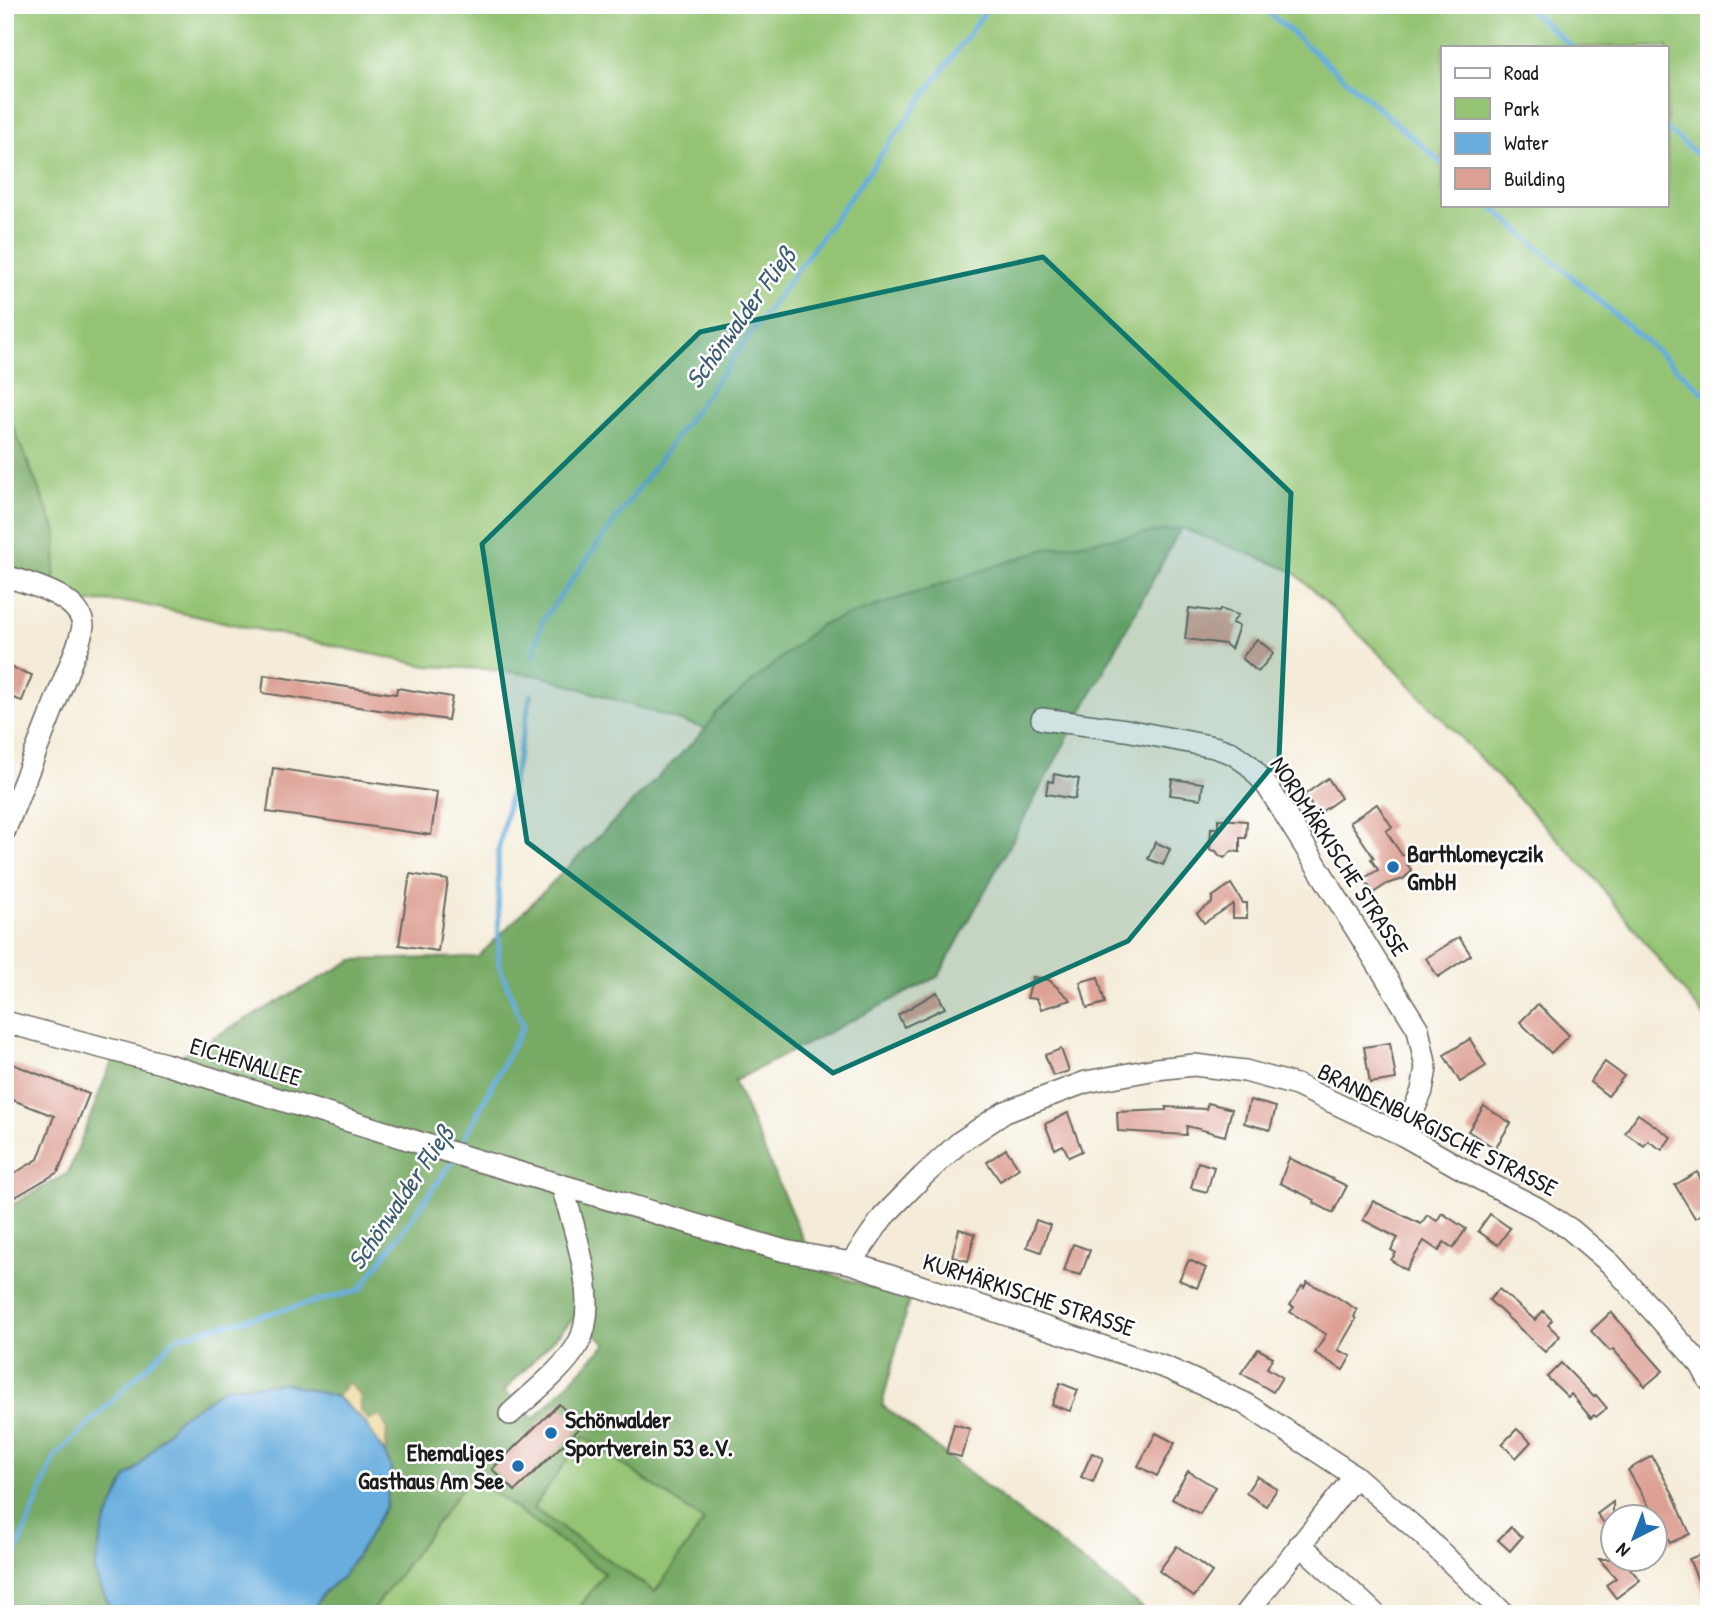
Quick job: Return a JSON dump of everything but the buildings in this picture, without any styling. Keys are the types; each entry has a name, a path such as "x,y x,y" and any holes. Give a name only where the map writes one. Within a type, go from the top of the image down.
{"street":[{"path":"5,576 52,593 71,604 79,614 83,626 5,830"},
{"name":"NORDMÄRKISCHE STRASSE","path":"1042,719 1126,730 1214,747 1231,753 1249,765 1268,787 1418,1029 1426,1068 1422,1091 1404,1135"},
{"name":"EICHENALLEE","path":"5,1022 165,1064 461,1156"},
{"name":"BRANDENBURGISCHE STRASSE","path":"851,1263 883,1217 960,1142 1004,1112 1086,1082 1156,1069 1194,1065 1245,1071 1297,1085 1404,1135 1570,1229 1611,1264 1701,1365 1709,1380"},
{"name":"KURMÄRKISCHE STRASSE","path":"461,1156 785,1251 851,1263 1167,1368 1244,1403 1355,1476 1422,1534 1504,1614"},
{"path":"510,1414 567,1359 579,1344 588,1318 582,1255 562,1186"},
{"path":"1246,1614 1355,1476"},
{"path":"1300,1544 1375,1614"}],"highlighted area":[{"path":"1043,257 1291,493 1279,758 1128,941 833,1073 527,842 482,544 700,332"}],"green space":[{"path":"5,5 1709,5 1709,1023 1590,873 1388,662 1293,571 1181,528 1049,548 820,625 715,714 706,729 541,676 427,666 135,603 102,601 71,604 53,593 57,534 5,407"},
{"path":"5,407 57,534 53,593 5,576 5,524 12,508 5,490"},
{"path":"1181,528 939,976 734,1081 816,1269 909,1300 882,1405 1150,1614 575,1614 604,1573 471,1476 370,1614 311,1614 323,1593 343,1576 386,1505 391,1467 385,1454 387,1428 369,1420 361,1412 360,1395 348,1383 337,1397 284,1383 137,1468 126,1479 94,1572 113,1614 5,1614 5,1209 68,1173 116,1051 165,1064 353,960 478,957 706,729 715,714 820,625 1049,548","holes":["576,1316 606,1344 534,1419 504,1391","584,1437 704,1521 655,1592 533,1508"]},
{"path":"584,1437 704,1521 655,1592 532,1508"},
{"path":"471,1476 604,1573 575,1614 370,1614"}],"sand":[{"path":"348,1382 360,1395 361,1412 369,1420 380,1416 387,1428 385,1454 365,1423 337,1397"}],"water":[{"path":"284,1383 337,1397 365,1423 391,1467 386,1505 343,1576 323,1593 311,1614 113,1614 94,1572 103,1528 126,1478 178,1419 226,1387"}],"waterway":[{"name":"Schönwalder Fließ","path":"533,657 542,621 990,5"},
{"path":"1260,5 1441,162"},
{"path":"1524,5 1571,46"},
{"path":"1668,130 1709,164"},
{"path":"1491,206 1709,397"},
{"name":"Schönwalder Fließ","path":"459,1149 523,1026 499,965 498,852 531,695"},
{"name":"Schönwalder Fließ","path":"5,1580 55,1457 177,1337 360,1290 455,1158"}],"place":[{"name":"Barthlomeyczik GmbH","path":"1393,867"},
{"name":"Schönwalder Sportverein 53 e.V.","path":"551,1433"},
{"name":"Ehemaliges Gasthaus Am See","path":"518,1466"}]}
